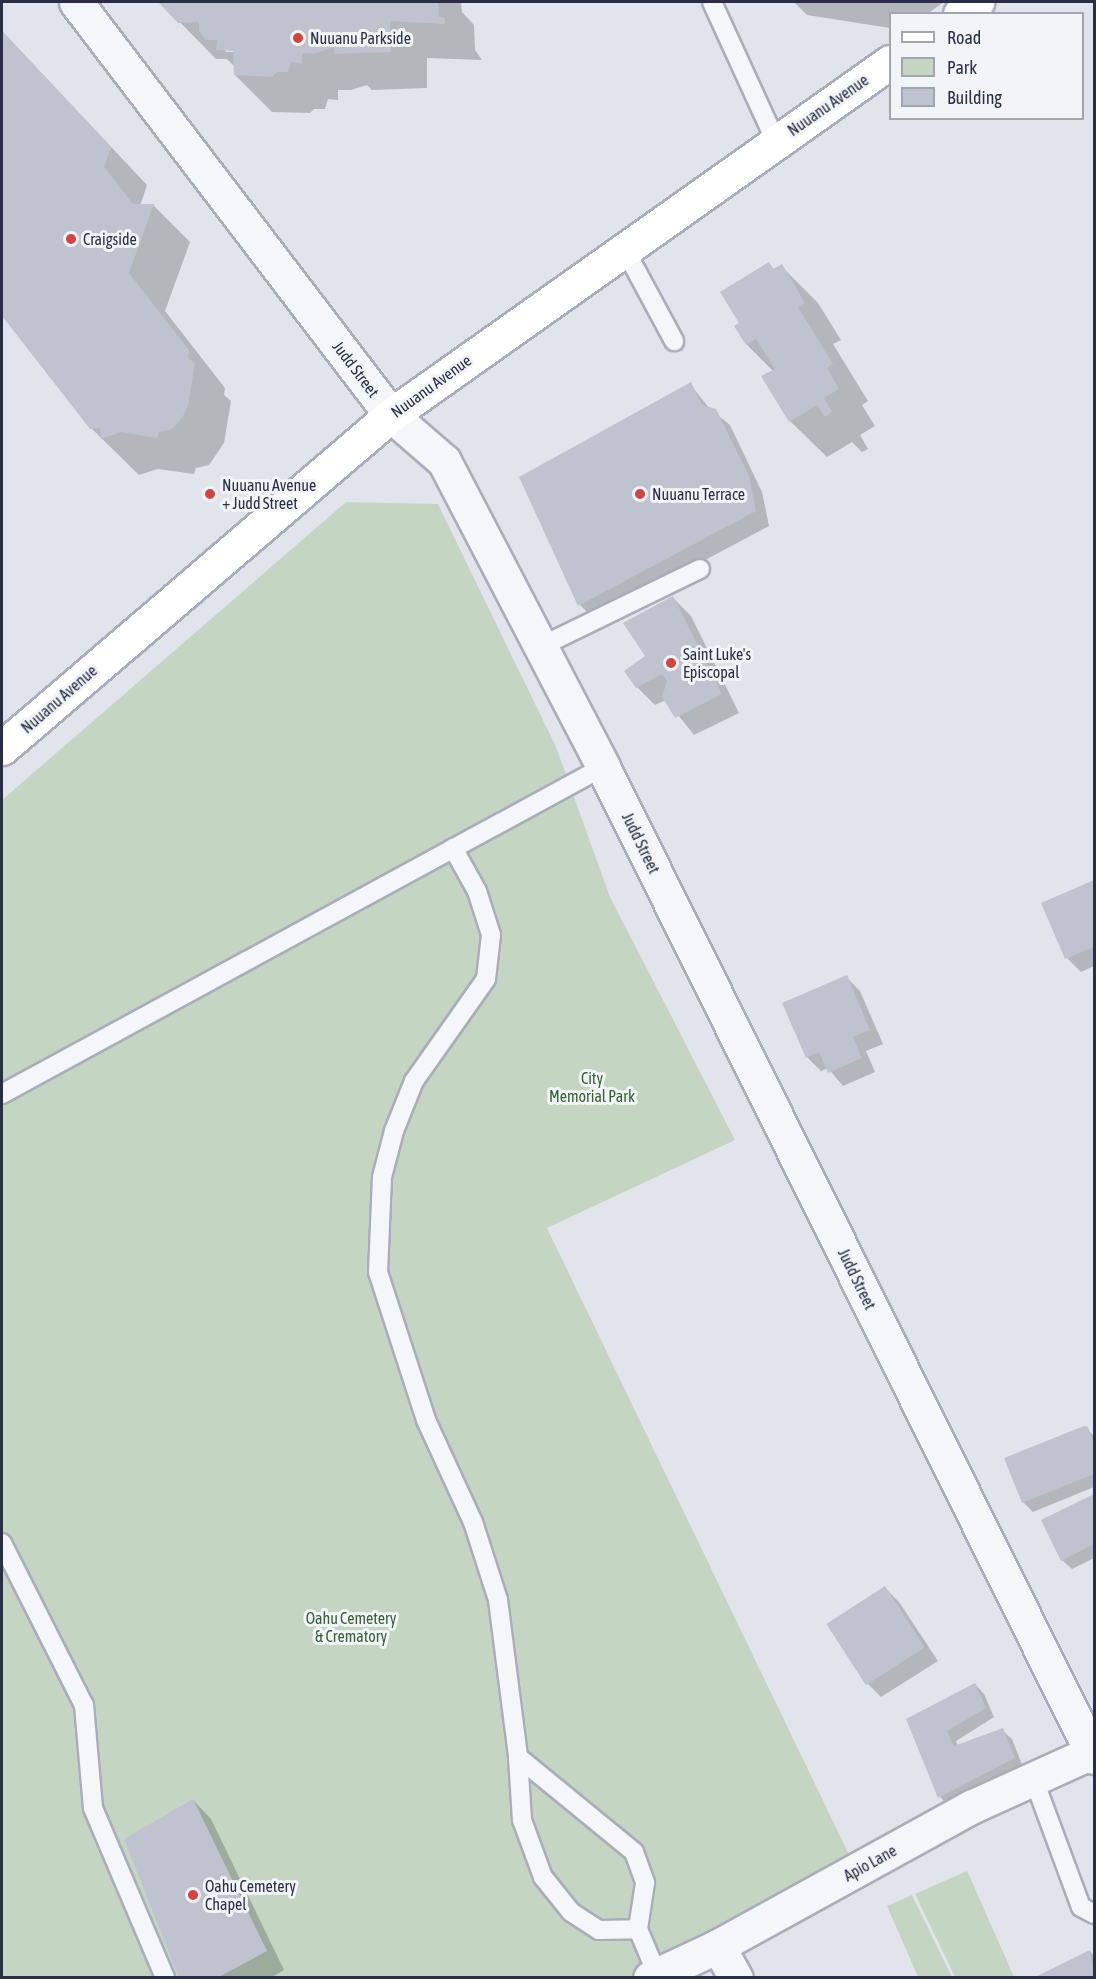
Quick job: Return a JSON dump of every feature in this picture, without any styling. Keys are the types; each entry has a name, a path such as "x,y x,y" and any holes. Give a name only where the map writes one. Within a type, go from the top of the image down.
{"main road":[{"path":"963,12 977,2"},
{"name":"Nuuanu Avenue","path":"2,748 391,415 624,248 889,63"}],"street":[{"name":"Judd Street","path":"76,2 391,415 444,461 603,767 1093,1755"},
{"name":"Apio Lane","path":"653,1976 718,1946 971,1807 1093,1755"},
{"path":"718,1946 736,1977"}],"lane":[{"path":"712,2 776,142"},
{"path":"624,248 674,341"},
{"path":"540,647 700,569"},
{"path":"2,1094 603,767"},
{"path":"453,848 477,891 491,935 486,979 414,1081 394,1131 382,1177 378,1272 426,1420 473,1522 498,1600 518,1757 522,1820 543,1877 571,1912 599,1930 638,1929"},
{"path":"2,1543 84,1705 93,1808 165,1977"},
{"path":"518,1757 634,1852 645,1884 638,1929 653,1976"},
{"path":"1034,1780 1081,1906 1095,1914"}],"green space":[{"name":"Oahu Cemetery & Crematory","path":"346,502 438,504 556,747 610,897 735,1140 547,1228 854,1865 629,1977 2,1977 2,800"},
{"path":"967,1871 1014,1977 955,1977 915,1894"},
{"path":"912,1895 952,1977 918,1977 887,1906"}],"building":[{"name":"Nuuanu Parkside","path":"158,2 438,2 439,17 445,18 445,24 390,21 391,52 334,54 334,47 314,54 302,53 302,64 291,62 288,72 277,72 272,77 234,75 233,51 216,50 217,40 206,40 199,31 199,22 178,23"},
{"name":"Craigside","path":"2,31 111,147 104,167 133,204 154,204 129,273 189,350 188,358 195,363 188,406 182,418 172,429 159,432 157,438 121,432 101,439 100,428 90,429 2,316"},
{"path":"769,262 773,269 782,264 805,303 798,307 833,364 827,368 839,389 824,398 832,412 825,417 817,405 789,422 761,376 775,369 756,339 746,345 734,326 739,323 720,292"},
{"name":"Nuuanu Terrace","path":"691,382 702,405 716,409 749,476 756,511 578,606 519,477"},
{"name":"Saint Luke's Episcopal","path":"673,596 722,694 675,718 662,697 667,681 662,674 636,688 624,671 645,656 623,623"},
{"path":"1094,880 1094,947 1065,959 1041,903"},
{"path":"847,975 870,1030 853,1037 862,1058 828,1073 819,1052 806,1058 782,1003"},
{"path":"1084,1426 1088,1427 1094,1444 1094,1474 1022,1503 1004,1458"},
{"path":"1094,1494 1094,1544 1061,1561 1041,1520"},
{"path":"885,1586 925,1647 866,1685 826,1624"},
{"path":"975,1683 986,1708 947,1731 954,1746 1003,1728 1015,1758 938,1798 906,1719"},
{"name":"Oahu Cemetery Chapel","path":"193,1799 267,1951 217,1978 179,1978 124,1839"},
{"path":"1090,1950 1094,1978 1033,1978"}],"place":[{"name":"Nuuanu Parkside","path":"298,38"},
{"name":"Craigside","path":"71,239"},
{"name":"Nuuanu Avenue + Judd Street","path":"210,494"},
{"name":"Nuuanu Terrace","path":"640,494"},
{"name":"Saint Luke's Episcopal","path":"671,663"},
{"name":"Oahu Cemetery Chapel","path":"193,1895"}],"park label":[{"name":"City Memorial Park","path":"592,1087"}]}
